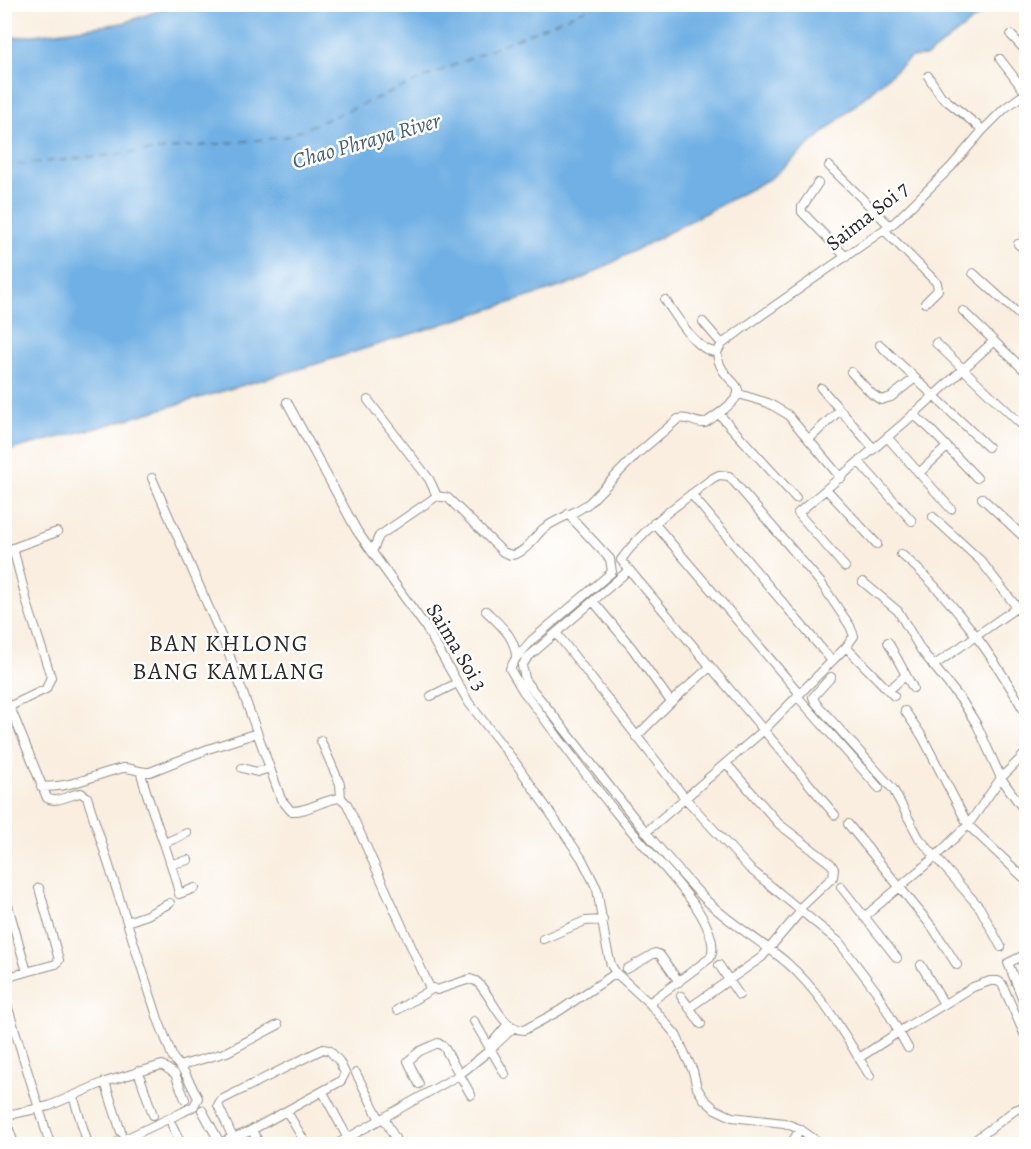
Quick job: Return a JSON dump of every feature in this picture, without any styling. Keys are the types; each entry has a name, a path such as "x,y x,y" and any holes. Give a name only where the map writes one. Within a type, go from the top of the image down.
{"street":[{"path":"1011,35 1026,51"},
{"path":"1000,59 1026,93"},
{"path":"928,76 941,96 983,130"},
{"name":"Saima Soi 7","path":"717,352 722,344 887,228 917,202 1005,108 1026,93"},
{"path":"829,166 937,283 938,290 925,303"},
{"path":"818,183 802,210 846,257"},
{"path":"1018,244 1026,251"},
{"path":"973,273 1026,321"},
{"path":"372,552 379,536 437,496 448,498 504,552 511,555 520,553 545,527 589,504 637,454 678,419 683,417 705,423 736,400 739,394 737,386 717,361 717,352 709,352 699,344 665,300"},
{"path":"963,311 1026,372"},
{"path":"703,322 722,344"},
{"path":"845,567 798,513 841,478 994,341"},
{"path":"936,343 1026,429"},
{"path":"880,345 988,447"},
{"path":"851,372 881,400 891,396 915,378"},
{"path":"821,388 874,449"},
{"path":"739,394 776,407 790,418 841,478"},
{"path":"368,400 429,479 437,496"},
{"name":"Saima Soi 3","path":"286,402 357,531 425,626 469,703 515,762 582,859 596,885 611,965 616,973 649,1003 676,1035 704,1100 715,1109 732,1117 784,1123 801,1129 821,1144"},
{"path":"809,439 840,410"},
{"path":"718,414 796,498"},
{"path":"913,414 976,478"},
{"path":"887,437 951,509"},
{"path":"919,473 947,447"},
{"path":"859,462 912,521"},
{"path":"646,832 764,730 846,647 854,636 821,583 729,476 719,475 654,523 621,560 710,667 764,730 835,815"},
{"path":"152,478 229,654 281,798 291,811 340,798"},
{"path":"827,490 877,544"},
{"path":"691,494 832,661"},
{"path":"982,498 1026,539"},
{"path":"568,514 610,559 612,572 532,640 516,658 510,669 523,691 618,815 696,908 707,930 713,953 710,958 649,1003"},
{"path":"933,517 981,561 1019,607 1026,619"},
{"path":"654,523 879,788"},
{"path":"57,532 13,548 28,606 51,677 46,689 7,708 44,794 51,800 81,793 87,797 158,1019 173,1058 196,1092 197,1102 183,1112 114,1144"},
{"path":"900,554 920,570 940,591 1005,678 1026,714"},
{"path":"629,570 527,658 522,666 526,682 646,832 706,900 808,982 826,1006 870,1076"},
{"path":"863,582 898,611 933,666 962,700 1001,778 1026,813"},
{"path":"933,666 1026,601"},
{"path":"593,602 632,648 671,702"},
{"path":"486,610 512,640 516,649 516,658"},
{"path":"557,634 685,798 749,868 838,942 876,991 908,1048"},
{"path":"888,642 913,688"},
{"path":"846,647 892,693 906,675"},
{"path":"636,737 710,667"},
{"path":"831,677 813,697 815,702 893,789 919,838 980,908 1001,947"},
{"path":"431,696 457,683"},
{"path":"905,711 922,736 968,825 1023,877"},
{"path":"41,787 79,783 126,767 141,773 157,770 197,753 257,733"},
{"path":"321,741 340,784 340,798 346,804 425,982 432,989"},
{"path":"864,917 900,888 968,825 1001,778 1026,753"},
{"path":"689,1008 762,957 800,910 833,877 834,869 831,864 779,824 726,763"},
{"path":"242,768 257,772 270,768"},
{"path":"141,773 172,864 179,894 195,888"},
{"path":"848,824 933,928 957,965"},
{"path":"165,843 187,833"},
{"path":"172,864 188,860"},
{"path":"841,887 897,958"},
{"path":"4,978 56,964 59,960 39,888"},
{"path":"6,899 27,972"},
{"path":"127,922 170,903"},
{"path":"543,939 585,921 603,920"},
{"path":"627,969 655,953 660,955 679,982"},
{"path":"1026,954 1008,963 1026,1006"},
{"path":"719,965 739,995"},
{"path":"921,965 944,1004"},
{"path":"397,1010 432,989 443,989 470,980 476,981 510,1026 524,1030 616,973"},
{"path":"859,1058 944,1004 973,987 990,981 998,981 1002,984 1026,1038"},
{"path":"4,995 50,1144"},
{"path":"681,996 701,1024"},
{"path":"474,1021 488,1050 505,1074"},
{"path":"179,1066 227,1052 278,1025"},
{"path":"337,1144 349,1142 382,1119 459,1075 488,1050 510,1026"},
{"path":"419,1084 408,1061 435,1043 442,1044 471,1095"},
{"path":"202,1110 218,1144 233,1138 332,1087 343,1079 343,1068 332,1052 323,1049 221,1100 218,1105 233,1138"},
{"path":"14,1144 5,1116 73,1096 138,1071 162,1065 166,1067 175,1074 185,1099"},
{"path":"138,1071 153,1115"},
{"path":"356,1073 398,1144"},
{"path":"105,1082 122,1132"},
{"path":"73,1096 88,1144"},
{"path":"325,1096 349,1142"},
{"path":"970,1144 1016,1110 1026,1106"},
{"path":"289,1115 306,1144"},
{"path":"172,1125 181,1144"},
{"path":"791,1144 801,1129"},
{"path":"254,1134 260,1144"},
{"path":"981,1137 988,1144"}],"water":[{"name":"Chao Phraya River","path":"177,4 993,5 927,56 911,57 771,178 576,282 316,364 100,427 5,451 5,39 123,23"}],"ferry route":[{"path":"4,166 285,137 598,4"}],"district":[{"name":"BAN KHLONG BANG KAMLANG","path":"229,657"}]}
